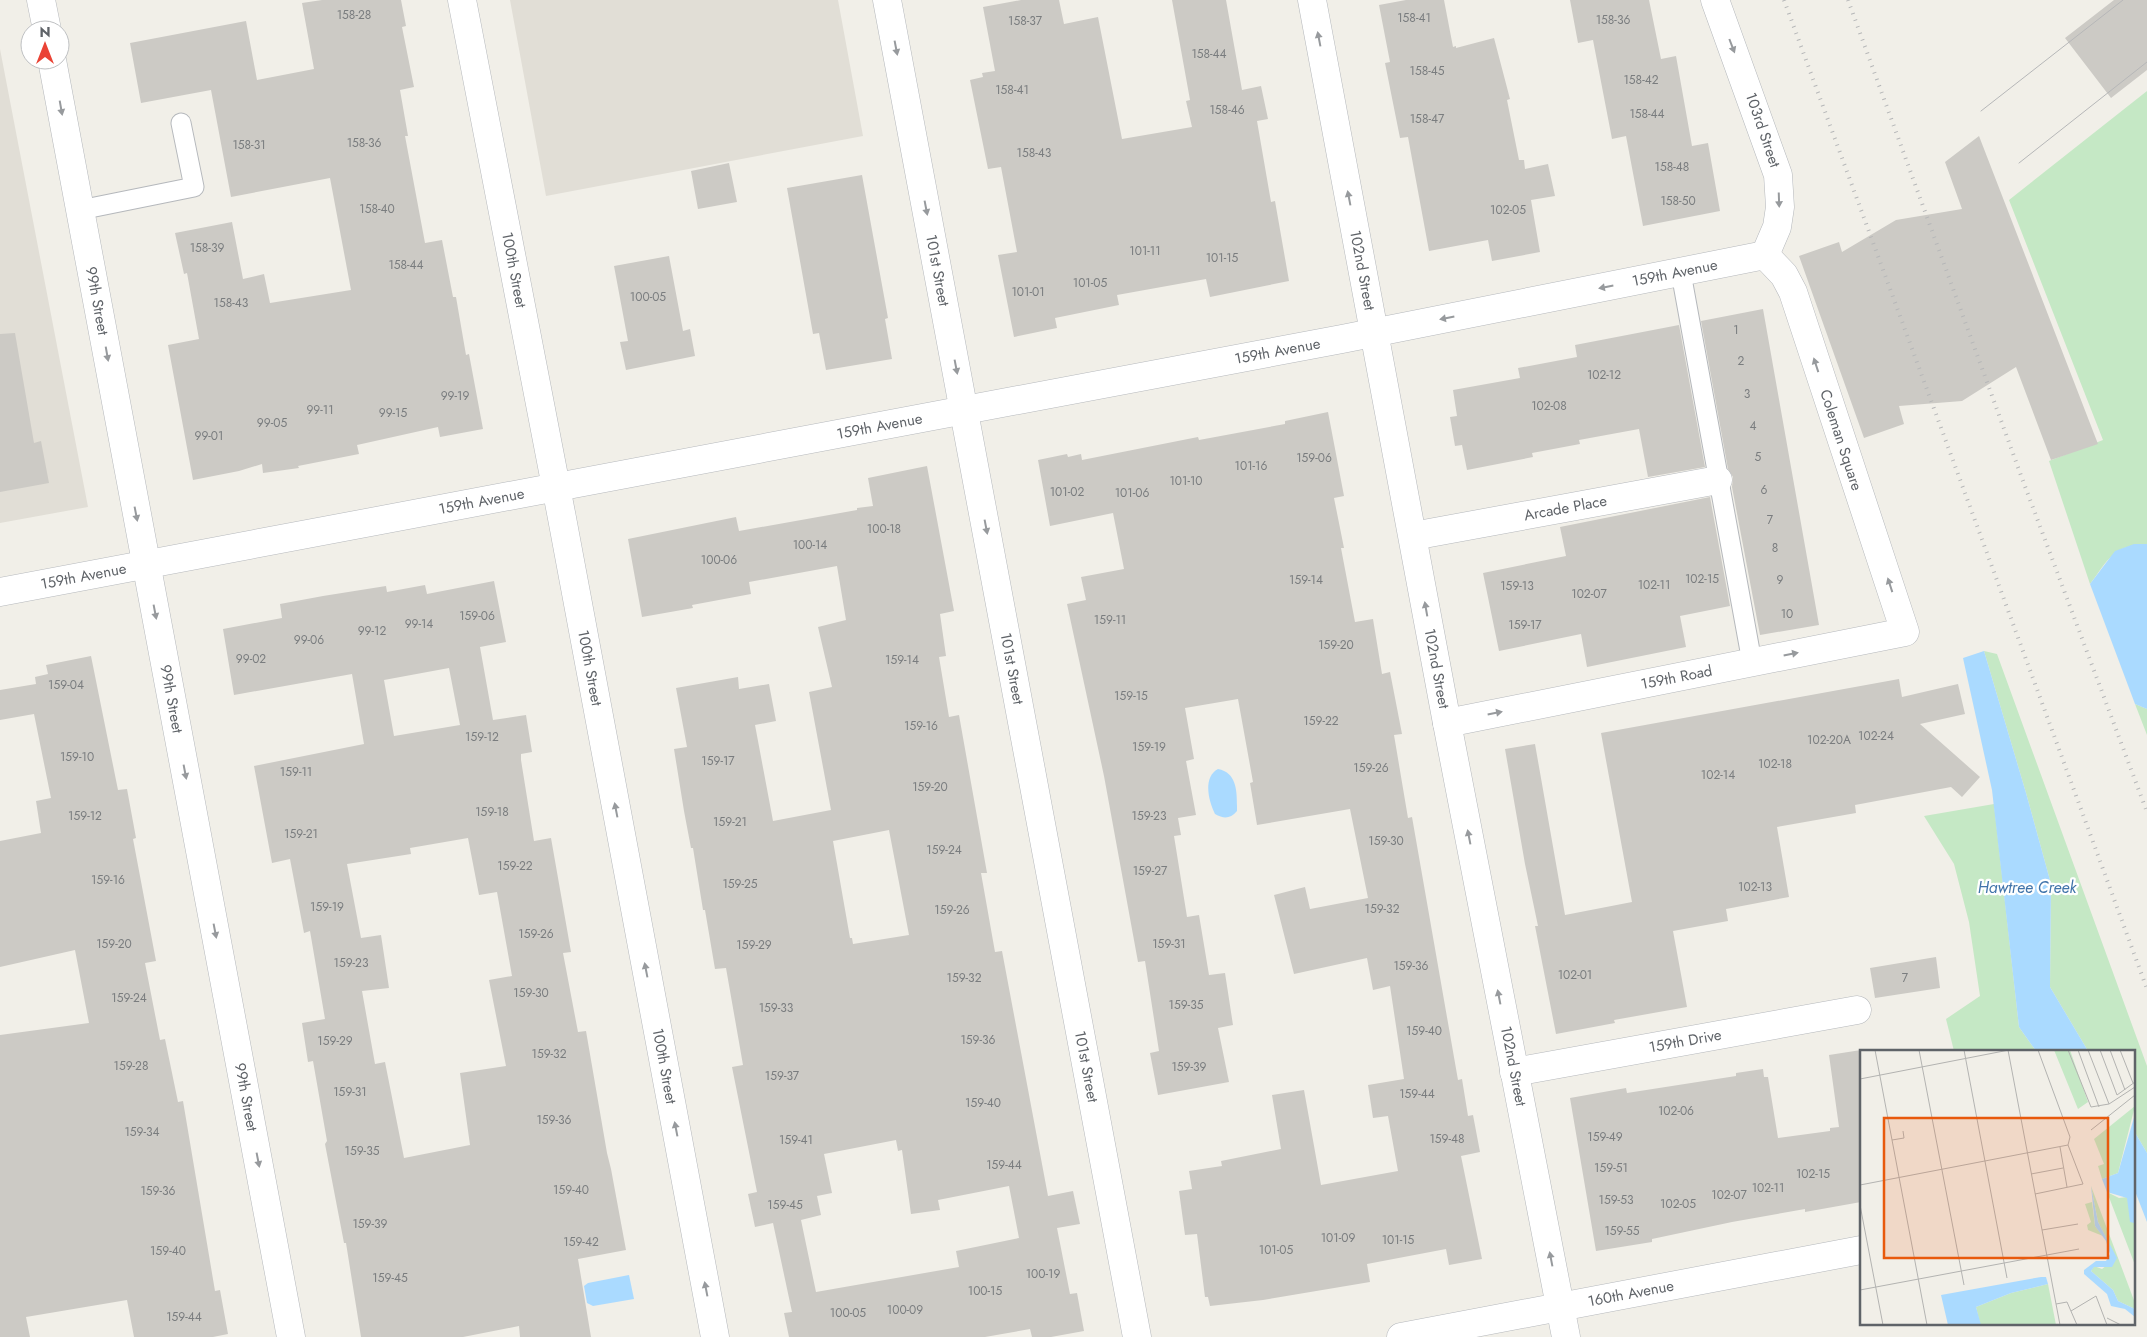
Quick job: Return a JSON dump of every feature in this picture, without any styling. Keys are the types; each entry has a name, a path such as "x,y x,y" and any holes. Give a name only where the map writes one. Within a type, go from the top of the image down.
{"street":[{"path":"41,0 45,20"},
{"name":"100th Street","path":"462,0 556,487 715,1337"},
{"name":"101st Street","path":"887,0 1137,1337"},
{"name":"102nd Street","path":"1312,0 1447,723 1566,1337"},
{"name":"103rd Street","path":"1715,0 1778,175 1780,207 1777,227 1761,256"},
{"name":"99th Street","path":"54,70 291,1337"},
{"name":"159th Avenue","path":"0,592 1375,332 1761,256"},
{"name":"Coleman Square","path":"1761,256 1784,274 1793,292 1905,632"},
{"name":"Arcade Place","path":"1413,536 1718,480"},
{"name":"159th Road","path":"1447,723 1905,632"},
{"name":"159th Drive","path":"1514,1072 1857,1010"},
{"name":"160th Avenue","path":"1400,1337 1603,1297 1624,1295 1860,1250"}],"lane":[{"path":"80,210 194,187 181,123"},
{"path":"1681,273 1752,662"}],"shaded area":[{"path":"510,0 838,0 863,136 546,196"},
{"path":"0,49 88,507 0,523"}],"green space":[{"path":"2147,91 2147,544 2126,547 2113,555 2090,584 2049,461 2103,440 2009,200"},
{"path":"1984,651 1997,654 2147,1066 2147,1153 2134,1131 2134,1050 2087,1050 2050,987 2051,884"},
{"path":"2135,704 2147,709 2147,735"},
{"path":"1994,804 2019,1027 2035,1050 1954,1050 1946,1019 1980,996 1969,922 1954,864 1924,816"}],"water":[{"path":"2134,544 2147,544 2147,709 2135,704 2090,584 2115,551"},
{"name":"Hawtree Creek","path":"1984,651 2051,884 2050,987 2087,1050 2035,1050 2019,1027 1992,790 1963,658"},
{"path":"1218,769 1225,771 1233,779 1235,785 1237,811 1232,816 1221,817 1215,814 1210,802 1208,789 1210,777"},
{"path":"2134,1131 2147,1153 2147,1222 2134,1189"},
{"path":"629,1275 634,1299 593,1306 587,1303 584,1286 588,1283"}],"building":[{"path":"322,0 401,0 406,26 402,27 414,87 400,90 408,136 405,136 425,243 442,240 453,297 456,297 466,355 469,354 483,429 440,437 438,427 357,445 359,454 298,466 299,468 263,473 262,464 239,471 193,480 168,345 199,339 187,273 184,274 175,233 232,222 243,279 264,274 270,303 351,290 330,178 231,197 211,90 141,103 130,43 246,21 257,80 314,69 302,3"},
{"path":"1021,0 1059,0 1064,24 1098,17 1122,139 1192,127 1186,101 1190,100 1172,0 1226,0 1242,90 1261,86 1268,119 1257,121 1271,202 1275,201 1289,281 1210,297 1206,279 1117,295 1119,305 1055,318 1057,328 1014,337 998,255 1017,252 1001,167 988,169 970,80 983,77 982,73 995,71 983,7"},
{"path":"1406,0 1444,0 1453,47 1456,46 1456,48 1494,38 1510,99 1507,100 1519,160 1524,160 1525,169 1548,164 1555,196 1531,200 1540,252 1492,261 1488,240 1429,251 1408,137 1400,138 1385,63 1390,62 1379,5"},
{"path":"1570,0 1649,0 1661,59 1676,56 1692,146 1708,143 1720,211 1643,226 1626,136 1612,139 1593,40 1578,43"},
{"path":"2114,0 2147,0 2147,70 2111,98 2065,38"},
{"path":"1979,136 2098,444 2051,460 2016,367 1962,401 1899,406 1904,424 1864,438 1799,256 1839,242 1842,252 1896,220 1962,209 1945,162"},
{"path":"729,163 737,202 698,209 691,171"},
{"path":"862,175 888,318 885,319 892,359 826,370 819,333 813,334 787,188"},
{"path":"669,256 683,331 690,329 695,356 626,370 620,342 628,341 614,266"},
{"path":"1763,309 1819,625 1760,635 1732,487 1733,477 1728,469 1701,321"},
{"path":"1679,325 1705,467 1648,477 1639,429 1579,440 1580,444 1532,453 1533,457 1467,470 1462,445 1455,446 1450,417 1457,416 1453,390 1520,378 1518,368 1577,357 1575,345"},
{"path":"15,333 34,443 41,441 49,483 0,492 0,334"},
{"path":"1328,412 1344,496 1334,498 1344,548 1341,548 1355,622 1373,619 1382,674 1390,672 1402,734 1394,735 1408,818 1412,817 1458,1080 1462,1079 1468,1116 1473,1115 1480,1152 1461,1156 1482,1259 1449,1265 1446,1249 1367,1264 1370,1282 1263,1300 1210,1306 1208,1297 1205,1297 1197,1234 1185,1235 1179,1191 1192,1189 1189,1171 1222,1166 1221,1161 1281,1149 1272,1095 1304,1090 1321,1185 1398,1171 1388,1116 1373,1118 1368,1085 1404,1079 1390,986 1373,990 1367,958 1294,974 1274,895 1305,887 1310,909 1368,898 1350,809 1257,825 1250,783 1253,782 1238,699 1185,708 1194,759 1186,761 1196,815 1178,818 1181,835 1174,836 1187,917 1199,915 1209,975 1225,973 1233,1025 1218,1028 1229,1082 1158,1095 1150,1053 1159,1051 1145,961 1138,962 1104,776 1067,604 1086,600 1081,577 1124,569 1113,513 1050,526 1038,460 1067,454 1068,457 1081,454 1082,460 1198,437 1199,440 1285,424 1285,421"},
{"path":"927,466 954,611 940,614 946,656 939,657 949,717 959,715 987,873 981,873 995,952 1002,951 1048,1196 1073,1191 1080,1224 1057,1228 1070,1294 1077,1293 1084,1331 1051,1337 1032,1337 1030,1329 985,1337 789,1337 784,1313 792,1312 773,1223 755,1227 748,1194 757,1192 732,1067 743,1065 726,968 715,969 693,848 691,848 684,811 674,749 687,747 676,688 738,677 739,689 769,684 776,721 755,725 773,821 831,810 809,692 832,687 818,627 846,620 837,566 749,582 751,594 692,605 693,608 642,617 628,539 736,517 739,531 873,506 868,478","holes":["889,830 909,935 853,944 852,938 850,938 833,841","896,1140 898,1151 902,1150 911,1214 940,1210 938,1200 1009,1186 1019,1238 956,1251 959,1267 816,1292 801,1220 821,1215 817,1196 832,1193 824,1154"]},
{"path":"1710,497 1730,606 1680,616 1686,647 1587,667 1581,634 1499,651 1483,573 1566,556 1560,527"},
{"path":"494,581 506,642 480,647 493,720 526,715 532,752 521,754 521,760 534,841 551,838 571,952 563,953 578,1032 586,1031 626,1250 578,1259 591,1337 520,1337 519,1326 463,1337 361,1337 346,1243 344,1243 325,1144 327,1141 313,1061 308,1062 302,1023 325,1019 310,931 304,933 290,859 272,863 254,766 364,744 352,674 234,695 223,629 282,618 280,604 323,596 386,586 387,592 425,585 427,594","holes":["449,668 460,725 394,736 384,680","468,838 479,895 497,892 512,976 489,980 506,1066 460,1073 470,1145 404,1158 385,1062 375,1064 362,991 389,988 381,935 361,938 347,864 411,854 410,848"]},
{"path":"91,656 118,790 127,789 136,838 133,839 156,961 145,963 160,1040 165,1039 178,1102 183,1101 215,1291 220,1290 228,1334 213,1337 134,1337 127,1300 26,1317 30,1337 0,1337 0,1035 89,1023 75,950 0,967 0,841 41,833 36,801 51,798 34,714 0,720 0,690 36,684 35,677 48,674 46,665"},
{"path":"1899,679 1902,697 1958,684 1965,714 1920,724 1980,777 1962,797 1951,787 1855,805 1856,813 1777,827 1789,897 1726,909 1728,921 1673,931 1687,1007 1614,1020 1615,1023 1556,1034 1535,926 1538,926 1505,749 1535,744 1565,915 1632,902 1601,733"},
{"path":"1936,957 1940,988 1875,998 1870,968"},
{"path":"1860,1050 1860,1202 1805,1212 1805,1209 1732,1222 1652,1239 1652,1242 1596,1251 1570,1098 1626,1088 1627,1093 1736,1076 1736,1073 1763,1069 1764,1077 1768,1077 1778,1138 1830,1131 1830,1128 1839,1127 1829,1055"}],"tram line":[{"path":"1981,111 2123,0"},
{"path":"2019,163 2147,62"}],"railway":[{"path":"1784,0 2147,989"},
{"path":"1848,0 2023,481 2147,812"}]}
